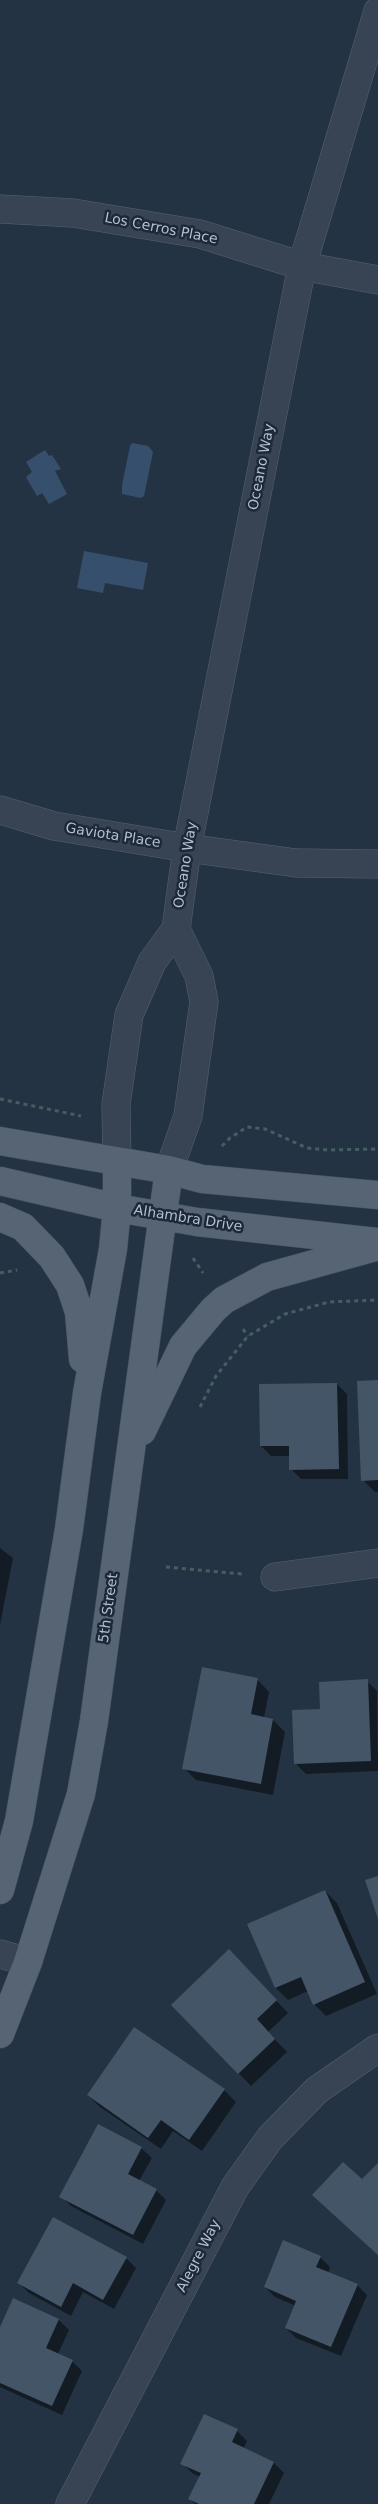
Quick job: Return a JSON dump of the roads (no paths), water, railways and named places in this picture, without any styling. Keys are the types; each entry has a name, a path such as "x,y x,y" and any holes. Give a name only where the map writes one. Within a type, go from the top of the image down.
{"main road":[{"path":"0,1141 169,1170 202,1179 378,1195"},
{"path":"0,1890 20,1821 44,1685 69,1529 87,1393 113,1249 117,1208 117,1162"},
{"name":"5th Street","path":"2,2022 28,1962 81,1794 94,1720 169,1170"},
{"name":"Alhambra Drive","path":"0,1181 117,1208 197,1222 378,1242"},
{"path":"0,1217 24,1227 52,1257 70,1285 79,1312 87,1393"},
{"path":"131,1452 183,1346 213,1310 224,1300 268,1277 378,1246"}],"street":[{"name":"Oceano Way","path":"117,1162 116,1104 129,1015 152,962 176,929 187,848 302,266 378,12"},
{"name":"Los Cerros Place","path":"0,209 73,213 200,234 302,266 378,280"},
{"name":"Gaviota Place","path":"0,810 54,826 296,864 378,864"},
{"path":"169,1170 188,1116 204,1002 199,976 176,929"},
{"path":"275,1577 378,1563"},
{"path":"0,1954 28,1962"},
{"name":"Alegre Way","path":"70,2504 235,2187 270,2138 317,2090 378,2048"}],"water":[{"path":"132,443 148,446 153,452 144,496 141,498 122,494 122,485"},
{"path":"45,450 49,456 52,455 61,469 55,471 67,494 49,504 42,493 37,496 26,477 32,472 26,462"},
{"path":"84,551 148,563 143,590 105,583 103,593 77,588"}]}
